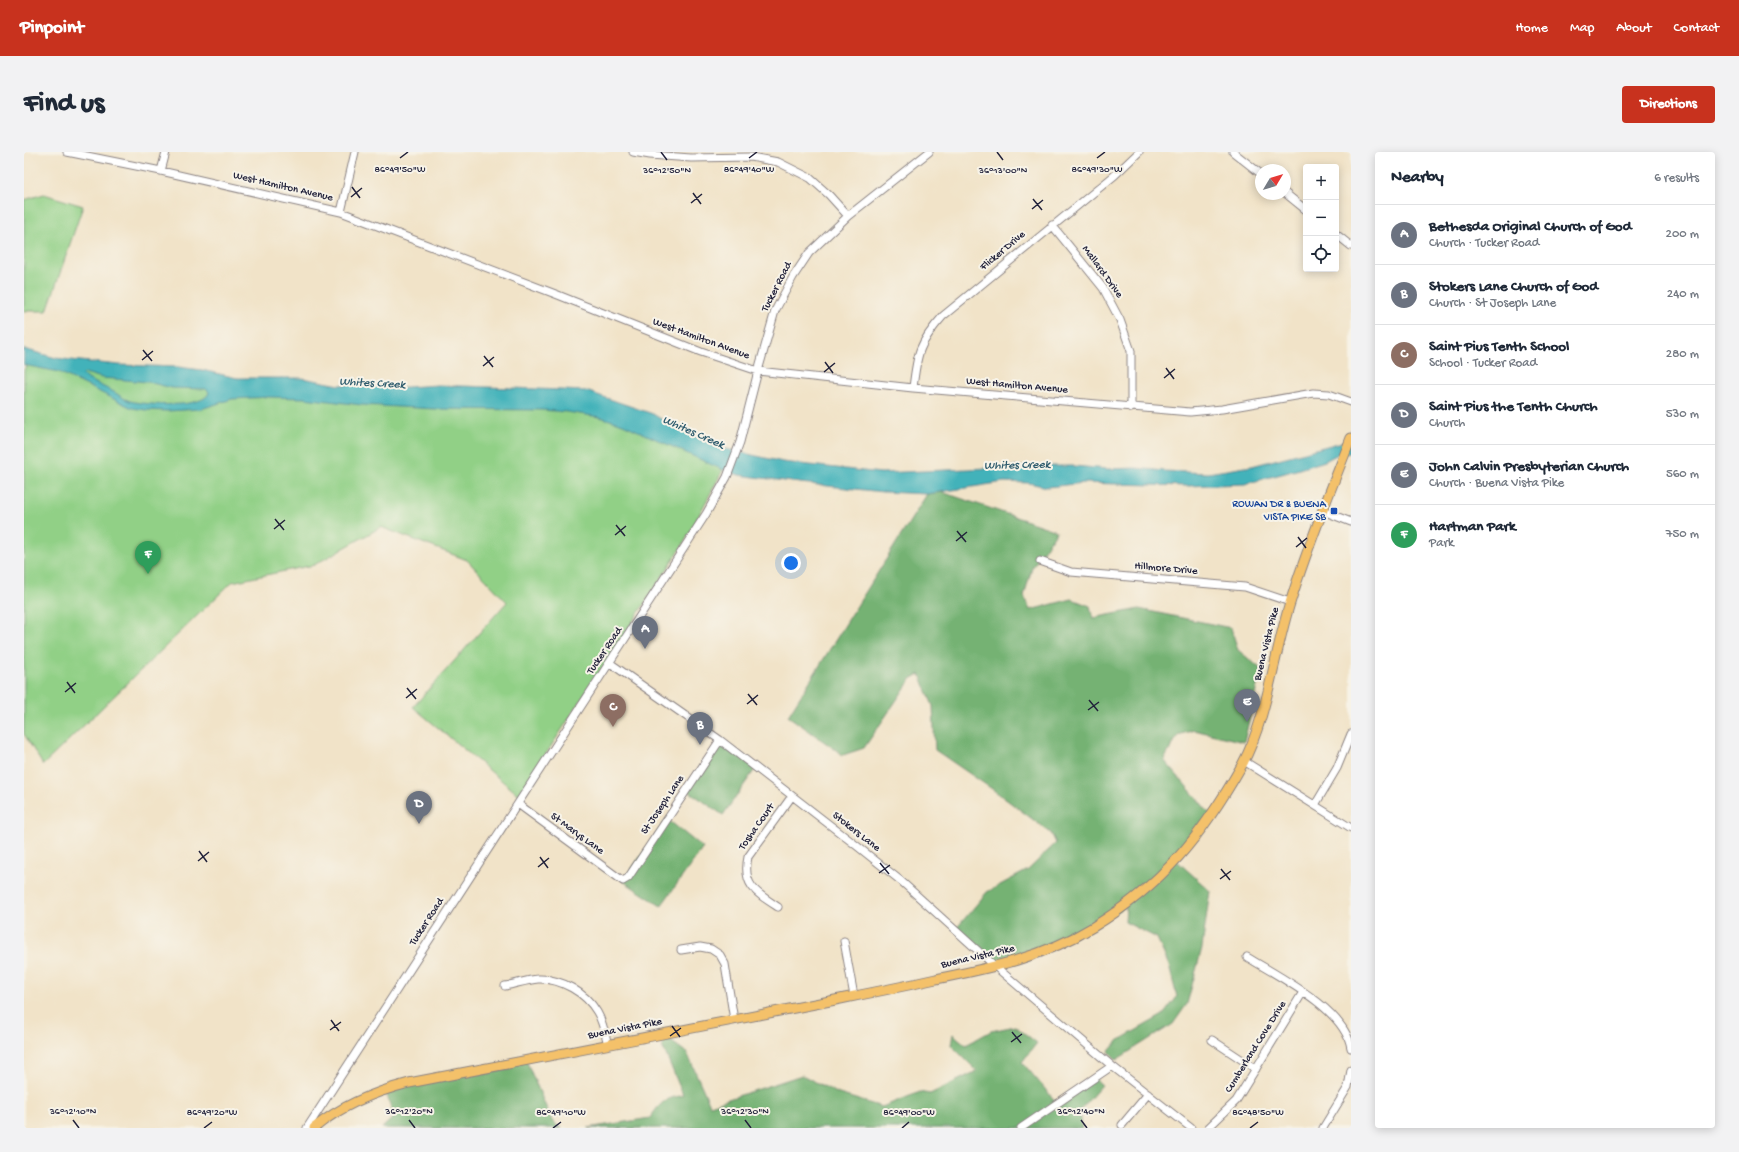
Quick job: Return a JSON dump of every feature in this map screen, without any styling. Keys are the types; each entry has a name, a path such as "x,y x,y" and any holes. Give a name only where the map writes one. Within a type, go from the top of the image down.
{"main road":[{"name":"Buena Vista Pike","path":"314,1128 342,1108 362,1098 385,1089 409,1083 734,1020 996,967 1034,956 1059,945 1091,929 1126,906 1158,880 1194,840 1218,806 1244,761 1257,728 1290,602 1351,438"}],"street":[{"name":"West Hamilton Avenue","path":"67,152 161,171 341,212 558,295 701,352 758,371 913,388 1131,408 1182,411 1210,411 1304,393 1320,392 1351,402"},
{"path":"161,171 166,152"},
{"path":"341,212 355,152"},
{"path":"633,152 650,155 691,158 751,157 778,162 810,178 829,195 848,216"},
{"name":"Tucker Road","path":"307,1128 706,514 726,477 740,442 775,311 793,277 809,253 848,216 929,152"},
{"name":"Flicker Drive","path":"913,388 916,358 927,334 943,316 1052,225 1115,175 1139,152"},
{"path":"1233,152 1255,169"},
{"path":"1291,199 1303,208"},
{"name":"Mallard Drive","path":"1052,225 1103,288 1120,320 1131,351 1131,408"},
{"path":"1338,236 1351,246"},
{"path":"1323,511 1351,522"},
{"name":"Hillmore Drive","path":"1040,561 1071,572 1245,587 1290,602"},
{"name":"Stokers Lane","path":"610,663 720,740 901,881 996,967 1112,1066 1191,1128"},
{"path":"1315,805 1337,768 1351,734"},
{"name":"St Joseph Lane","path":"623,881 628,878 720,740"},
{"path":"1244,761 1351,828"},
{"name":"Tosha Court","path":"778,907 752,889 747,878 746,868 748,857 792,796"},
{"name":"St Marys Lane","path":"518,804 623,881"},
{"path":"844,941 854,996"},
{"path":"681,950 700,947 712,949 720,956 725,964 734,1020"},
{"path":"1247,957 1324,1006 1342,1027 1351,1048"},
{"path":"505,986 538,980 550,980 563,983 590,1002 598,1014 608,1044"},
{"name":"Cumberland Cove Drive","path":"1208,1128 1236,1101 1303,992"},
{"path":"1212,1040 1256,1069"},
{"path":"1021,1128 1112,1066"},
{"path":"1323,1128 1348,1087 1351,1070"},
{"path":"1122,1125 1148,1094"}],"green space":[{"path":"44,194 83,206 47,311 24,311 24,200"},
{"path":"28,362 478,397 615,418 724,468 683,545 519,795 413,707 507,602 467,560 381,527 314,565 232,582 43,765 24,734 24,370"},
{"path":"942,492 1057,531 1032,568 1024,596 1030,610 1072,599 1090,606 1093,618 1139,609 1231,628 1238,650 1261,669 1244,742 1194,730 1178,735 1164,760 1211,815 1176,860 1210,891 1202,948 1187,1004 1173,1024 1116,1060 1109,1051 1119,1040 1163,1015 1177,997 1169,966 1157,938 1125,922 1126,906 1091,929 996,967 955,930 987,892 1028,870 1056,843 1051,833 992,789 935,750 933,706 920,674 911,679 864,748 843,755 788,716 927,494"},
{"path":"720,740 756,768 723,815 687,790"},
{"path":"667,819 703,848 661,906 623,881"},
{"path":"1015,1026 1037,1043 1022,1062 1057,1103 1094,1078 1102,1085 1080,1110 1082,1128 588,1128 650,1118 657,1108 664,1102 671,1098 683,1095 662,1047 663,1039 668,1039 687,1053 710,1105 802,1075 839,1094 882,1107 920,1092 930,1094 977,1071 951,1045 953,1034 966,1045 991,1031"},
{"path":"526,1060 552,1121 562,1128 382,1128 394,1117 385,1089"}],"water":[{"path":"24,349 56,358 119,365 178,367 202,370 237,378 302,378 340,385 351,384 390,388 438,385 586,391 653,414 677,429 726,449 783,462 881,473 1032,466 1074,466 1108,469 1136,468 1208,473 1252,466 1342,442 1351,438 1351,453 1338,454 1325,461 1245,484 1186,486 1084,483 1048,487 1028,483 1004,482 927,494 883,492 739,475 721,469 623,424 600,417 567,412 542,410 436,409 362,405 304,398 269,397 232,399 201,409 167,411 146,410 132,408 59,372 24,365","holes":["85,373 102,378 148,382 172,388 206,389 209,392 205,397 197,401 174,404 148,404 130,401 83,375"]}],"place":[{"name":"ROWAN DR & BUENA VISTA PIKE SB","path":"1334,511"},
{"name":"Hartman Park","path":"148,574"},
{"name":"Bethesda Original Church of God","path":"645,649"},
{"name":"John Calvin Presbyterian Church","path":"1247,722"},
{"name":"Saint Pius Tenth School","path":"613,727"},
{"name":"Stokers Lane Church of God","path":"700,745"},
{"name":"Saint Pius the Tenth Church","path":"419,824"}],"water label":[{"name":"Whites Creek","path":"372,384"},
{"name":"Whites Creek","path":"693,433"},
{"name":"Whites Creek","path":"1017,466"}]}
